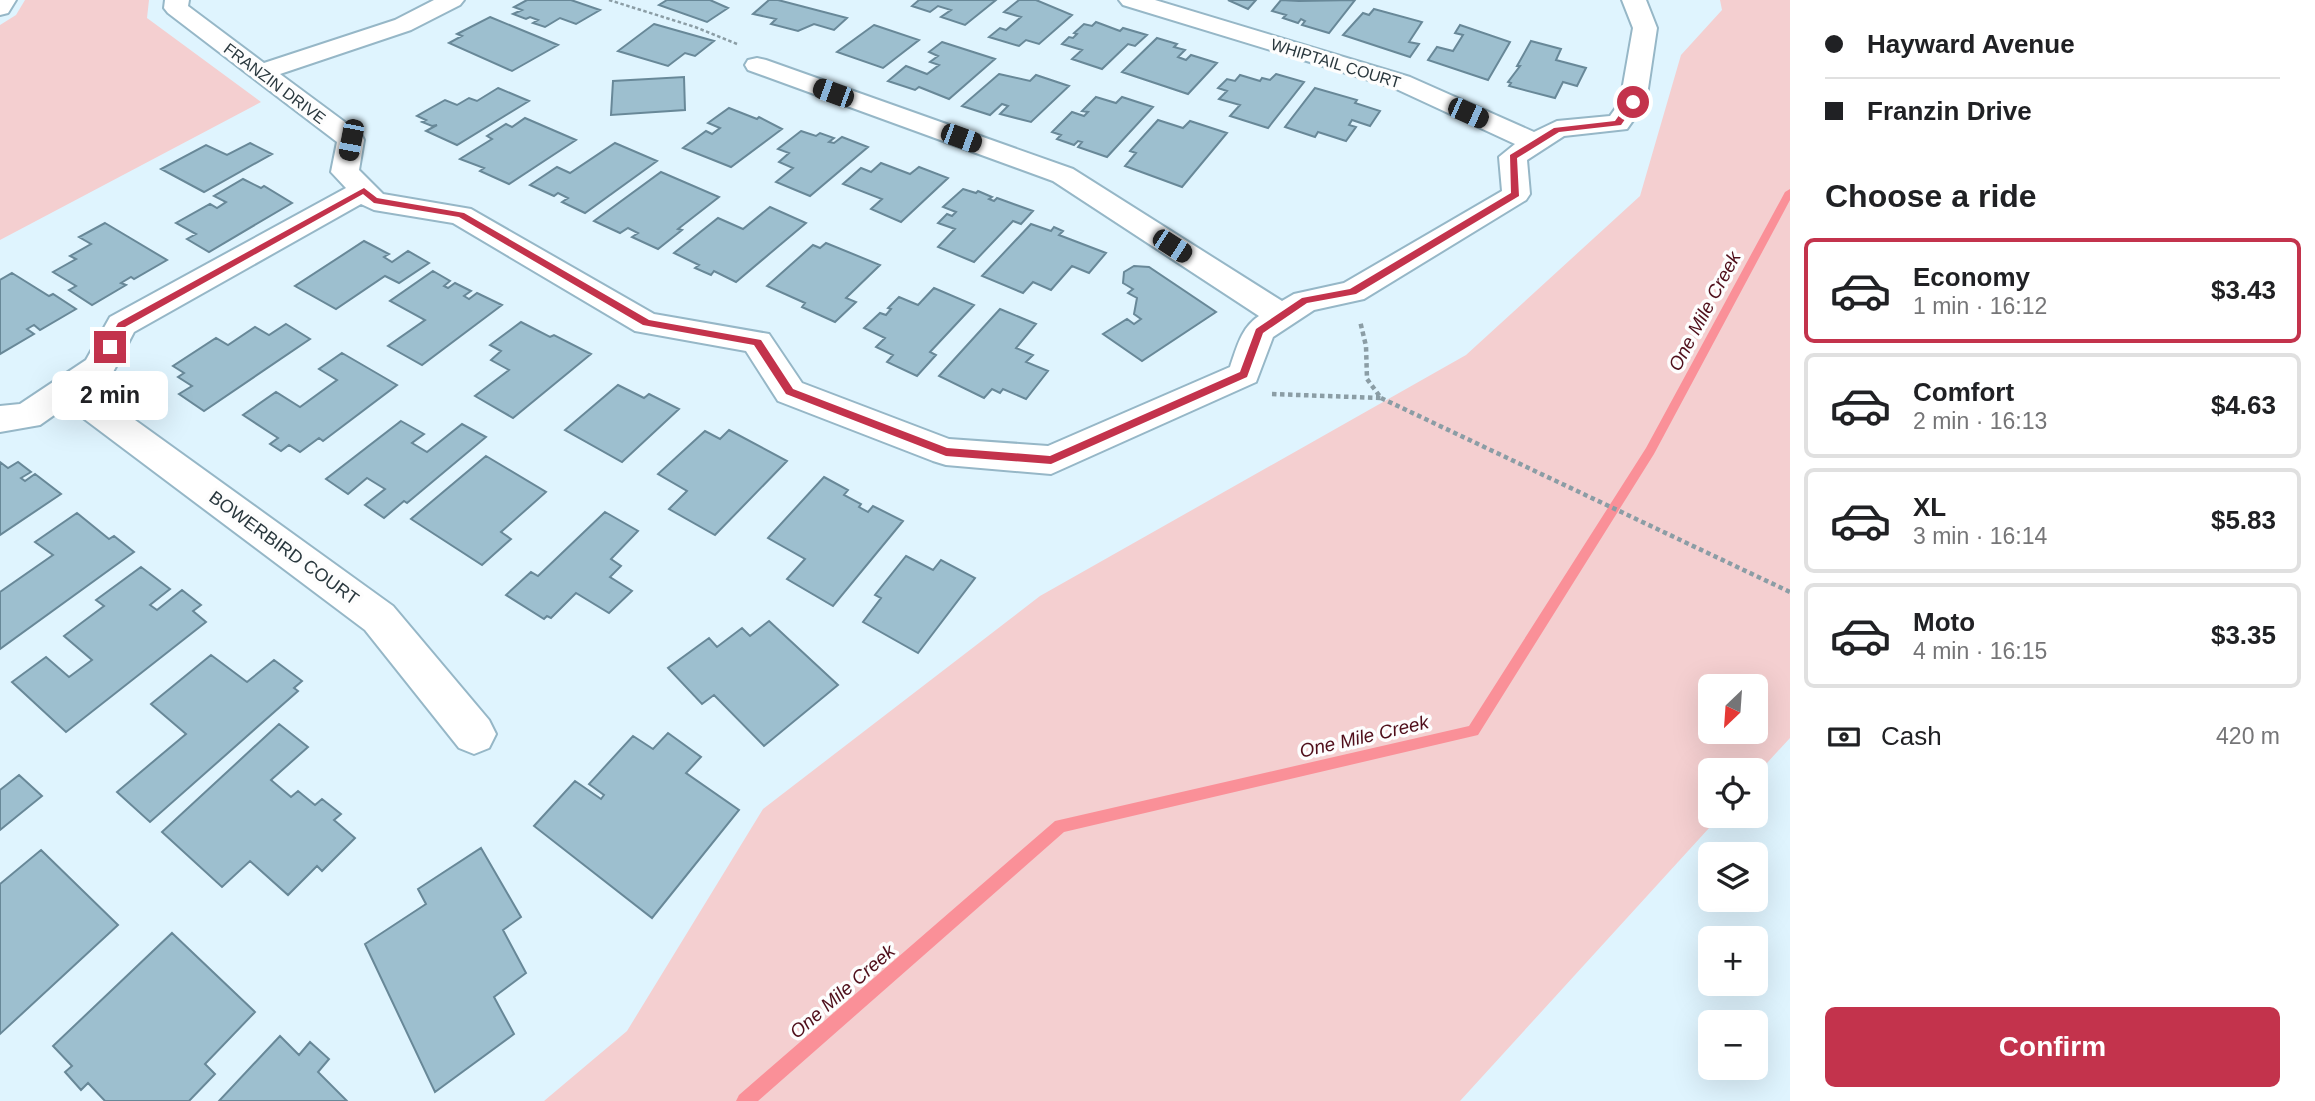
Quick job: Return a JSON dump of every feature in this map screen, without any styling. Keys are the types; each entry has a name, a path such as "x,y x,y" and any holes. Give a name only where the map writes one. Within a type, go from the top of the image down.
{"street":[{"path":"0,8 5,0"},
{"name":"FRANZIN DRIVE","path":"177,0 176,8 351,140 345,172 364,190"},
{"path":"261,72 403,25 452,0"},
{"name":"WHIPTAIL COURT","path":"1131,0 1401,82 1536,143"},
{"path":"0,419 28,416 99,368 121,325 364,190 374,201 461,215 646,323 757,342 790,392 946,452 1051,460 1244,374 1259,331 1305,301 1353,292 1516,194 1513,157 1557,130 1618,123 1633,102 1645,28 1634,0"},
{"path":"757,65 1063,175 1282,316"},
{"name":"BOWERBIRD COURT","path":"68,390 379,618 474,734"}],"path":[{"path":"609,0 734,41 757,65"},
{"path":"1353,292 1366,346 1367,379 1381,398"},
{"path":"1244,374 1268,394 1381,398 1790,592"}],"shaded area":[{"path":"25,0 149,0 147,18 261,102 0,240 0,25 16,15"},
{"path":"1720,0 1790,0 1790,738 1768,762 1768,758 1698,758 1698,828 1709,828 1460,1101 544,1101 627,1031 763,809 1040,596 1466,355 1640,196 1681,55 1722,10"}],"building":[{"path":"527,0 571,0 600,10 576,24 560,18 545,27 533,23 538,20 513,14 522,10 514,7"},
{"path":"667,0 710,0 728,8 707,22 659,5"},
{"path":"769,0 847,18 834,30 814,24 798,31 771,24 776,19 753,14"},
{"path":"919,0 996,0 965,25 941,17 951,10 938,6 930,12 912,6"},
{"path":"1019,0 1036,0 1072,15 1039,44 1026,40 1019,46 989,37 1000,28 1006,30 1021,17 1004,12"},
{"path":"1228,0 1256,0 1248,9"},
{"path":"1281,0 1355,0 1329,33 1302,25 1305,21 1301,19 1298,23 1283,18 1286,15 1272,11"},
{"path":"1374,9 1422,22 1409,42 1419,44 1410,57 1343,35 1363,13 1369,15"},
{"path":"490,17 558,45 512,71 449,43 462,36 457,34"},
{"path":"1096,22 1120,31 1123,28 1147,35 1135,46 1128,44 1102,69 1072,59 1082,50 1062,44 1069,37 1073,38 1077,34 1074,33 1084,24 1092,26"},
{"path":"654,24 714,41 695,56 685,53 668,66 618,51"},
{"path":"874,25 919,40 883,68 837,52"},
{"path":"1460,25 1510,42 1488,80 1428,60 1437,47 1453,51 1463,35 1455,33"},
{"path":"1157,38 1177,44 1174,47 1185,50 1178,57 1186,60 1191,55 1217,63 1188,94 1122,72"},
{"path":"1531,41 1561,49 1556,60 1586,68 1577,86 1563,82 1555,98 1509,86 1511,83 1508,82 1520,66 1517,66"},
{"path":"942,42 995,59 949,99 919,87 915,90 888,81 906,66 927,74 939,65 930,62 938,56 929,52"},
{"path":"999,74 1030,81 1036,75 1069,86 1031,122 1000,114 1008,106 1002,104 990,115 962,106"},
{"path":"1276,74 1304,82 1268,128 1230,116 1240,105 1219,99 1227,91 1218,88 1227,79 1235,81 1240,75 1260,81 1262,78 1270,80"},
{"path":"684,77 685,110 611,115 613,81"},
{"path":"498,88 529,101 457,145 426,131 437,125 422,122 426,120 417,116 445,100 457,105 469,98 477,101"},
{"path":"1315,88 1357,100 1355,103 1380,111 1370,126 1352,120 1349,125 1356,127 1346,141 1318,132 1315,137 1285,127"},
{"path":"1096,97 1116,103 1122,97 1153,107 1107,157 1078,147 1082,142 1078,141 1074,145 1057,139 1061,135 1052,132 1072,112 1084,116 1088,112 1082,111"},
{"path":"729,108 757,119 759,117 782,129 731,167 683,148 706,131 712,134 720,128 708,123"},
{"path":"525,118 576,140 509,184 480,171 484,168 460,159 492,139 487,136 506,124 512,127"},
{"path":"1158,120 1183,128 1190,121 1227,133 1182,187 1125,166 1136,153 1130,151"},
{"path":"801,131 834,138 829,142 834,143 842,137 868,147 810,196 776,182 793,168 779,162 789,153 778,149"},
{"path":"250,143 272,154 204,192 161,169 206,145 227,155"},
{"path":"615,143 657,161 585,213 562,202 568,198 558,193 554,196 530,185 557,167 570,173"},
{"path":"881,163 910,174 919,167 948,178 901,222 871,209 882,199 843,184 861,168 871,172"},
{"path":"661,172 719,197 678,229 682,230 658,249 632,237 638,233 628,228 620,233 594,221"},
{"path":"243,179 261,188 264,186 292,203 209,252 187,239 196,234 176,223 210,204 217,208 226,202 214,196"},
{"path":"963,189 976,193 978,191 992,197 989,199 994,201 997,198 1033,211 1021,224 1013,221 974,262 938,247 955,229 938,223 947,214 952,216 956,212 943,207"},
{"path":"770,207 806,223 736,282 714,271 711,275 695,268 699,265 674,253 718,218 743,229"},
{"path":"105,223 167,260 134,279 131,277 121,283 126,285 92,305 69,290 76,286 53,272 76,259 70,256 91,244 79,237"},
{"path":"1031,224 1051,231 1054,227 1063,231 1059,235 1106,253 1089,273 1072,266 1051,290 1033,282 1023,293 982,276"},
{"path":"364,241 389,254 384,257 392,262 408,251 429,263 399,283 385,276 336,309 295,286"},
{"path":"826,243 880,265 846,298 856,302 835,322 802,307 805,303 767,286 813,245 820,248"},
{"path":"1134,266 1149,267 1216,312 1142,361 1103,334 1127,319 1134,324 1141,319 1134,314 1137,298 1128,293 1133,289 1123,283 1124,272"},
{"path":"433,271 450,281 444,286 448,288 455,283 471,291 464,296 469,299 477,293 502,305 422,365 388,346 425,320 390,301"},
{"path":"12,273 76,309 40,330 34,325 27,329 34,334 0,354 0,280"},
{"path":"934,288 974,305 930,352 936,355 917,376 887,362 893,355 876,347 885,338 864,328 880,313 886,315 891,309 888,308 899,297 918,305"},
{"path":"1000,309 1036,324 1016,348 1033,355 1026,362 1048,371 1026,399 1003,389 1000,393 992,389 984,398 939,376"},
{"path":"521,322 591,354 513,418 475,396 509,370 491,360 501,351 490,345"},
{"path":"286,324 310,339 204,411 179,394 192,386 178,377 184,373 173,366 216,338 228,345 255,327 269,335"},
{"path":"342,353 397,385 323,441 319,438 300,452 289,445 281,451 270,444 278,438 243,415 276,392 300,407 337,380 319,369"},
{"path":"618,385 644,398 649,394 679,409 622,462 565,430"},
{"path":"401,421 424,434 412,443 427,452 462,424 486,437 407,503 404,501 384,518 365,505 385,489 367,478 348,494 326,479"},
{"path":"729,430 787,461 715,535 669,509 687,491 658,474 705,431 720,439"},
{"path":"486,456 546,492 501,532 511,539 482,565 411,519"},
{"path":"0,462 8,468 18,462 31,472 21,478 25,481 35,474 61,494 0,535"},
{"path":"824,477 848,490 844,495 861,504 859,507 868,512 873,506 903,521 833,606 787,579 805,559 768,538"},
{"path":"605,512 638,531 611,559 621,566 610,577 632,591 609,613 576,593 551,618 547,616 544,619 506,595 531,572 538,576"},
{"path":"77,513 109,539 114,536 134,552 0,649 0,592 53,555 35,542"},
{"path":"906,556 933,570 941,560 975,578 918,653 863,622 881,598 875,595"},
{"path":"141,567 170,589 150,605 157,610 182,590 201,605 193,611 206,622 66,732 12,682 46,657 69,677 92,660 64,636 104,606 96,600"},
{"path":"769,621 838,685 764,746 714,695 702,704 668,668 709,638 717,647 742,628 750,636"},
{"path":"211,655 247,682 274,660 302,681 294,688 298,691 150,822 117,792 186,734 151,704"},
{"path":"279,724 308,747 271,780 291,797 298,791 315,805 322,799 341,814 334,820 355,838 322,871 317,866 288,895 250,861 222,887 162,832"},
{"path":"668,733 701,757 686,773 739,810 652,918 534,826 575,781 601,799 604,795 589,784 633,736 653,749"},
{"path":"19,775 42,796 0,830 0,790"},
{"path":"481,848 521,917 503,930 526,973 494,997 514,1034 435,1092 365,944 426,904 418,889"},
{"path":"41,850 118,925 0,1034 0,884"},
{"path":"172,933 255,1012 205,1064 215,1074 189,1101 105,1101 88,1083 81,1090 65,1072 72,1066 53,1046"},
{"path":"280,1036 299,1055 310,1042 329,1059 318,1072 347,1101 219,1101"}],"waterway":[{"name":"One Mile Creek","path":"745,1101 1060,826 1473,731 1650,451 1790,192"}],"route":[{"path":"110,347 121,325 364,190 374,201 461,215 646,323 757,342 790,392 946,452 1051,460 1244,374 1259,331 1305,301 1353,292 1516,194 1513,157 1557,130 1618,123 1633,102"}]}
